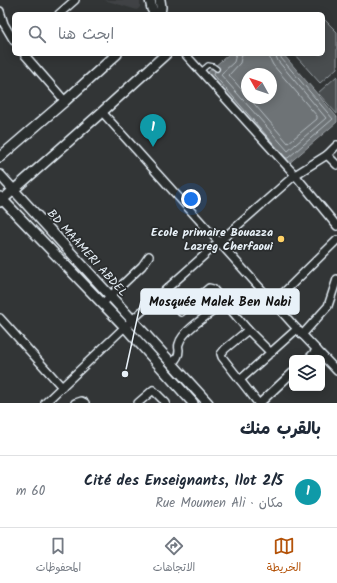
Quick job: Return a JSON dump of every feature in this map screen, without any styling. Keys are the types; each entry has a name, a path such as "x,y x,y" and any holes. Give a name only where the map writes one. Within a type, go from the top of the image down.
{"main road":[{"path":"150,0 154,12"},
{"path":"160,0 160,12"},
{"path":"0,157 115,56"},
{"path":"1,199 102,112 164,56"},
{"name":"BD MAAMERI ABDEL","path":"0,175 208,403"},
{"name":"BD MAAMERI ABDEL","path":"1,199 38,235 103,303 193,403"},
{"path":"38,235 47,226"}],"street":[{"path":"62,12 75,0"},
{"path":"0,16 12,38"},
{"path":"26,56 65,101"},
{"path":"187,56 295,175 337,226"},
{"path":"102,112 302,335 337,371"},
{"path":"45,403 132,320 219,242 295,175 327,155 337,145"},
{"path":"327,155 337,165"},
{"path":"273,303 336,242"},
{"path":"103,303 142,266 149,256"},
{"path":"302,335 328,306 337,279"},
{"path":"181,312 209,288 211,288 215,290 248,330 271,353"},
{"path":"172,364 177,358 179,351 178,344 186,332 225,303"},
{"path":"0,318 62,387"},
{"path":"240,380 297,329"},
{"path":"248,330 221,354 259,403 289,376"},
{"path":"312,355 317,350"},
{"path":"138,403 154,390 166,403"},
{"path":"75,403 81,401 85,403"}],"lane":[{"path":"201,71 208,65 217,69"}],"shaded area":[{"path":"104,0 140,0 140,7 137,10"},
{"path":"325,20 337,32 337,68 320,83 296,56 325,56"},
{"path":"337,76 337,114 318,93"}],"water":[{"path":"227,56 285,56 337,117 337,122 287,165 207,73"}],"place":[{"name":"Cité des Enseignants, Ilot 2/5","path":"153,147"},
{"name":"Ecole primaire Bouazza Lazreg Cherfaoui","path":"281,239"},
{"name":"Mosquée Malek Ben Nabi","path":"125,374"}]}
